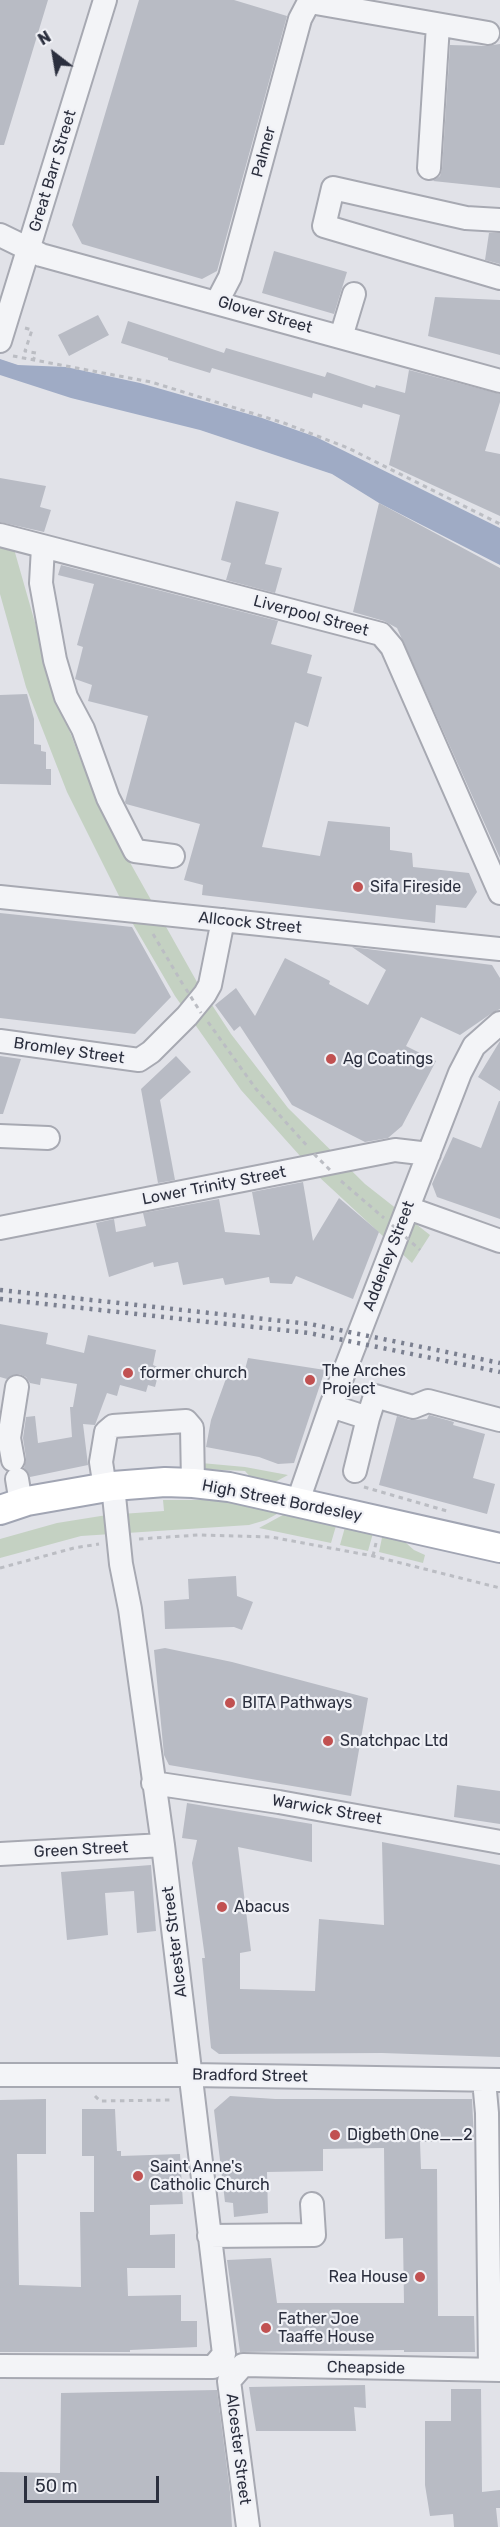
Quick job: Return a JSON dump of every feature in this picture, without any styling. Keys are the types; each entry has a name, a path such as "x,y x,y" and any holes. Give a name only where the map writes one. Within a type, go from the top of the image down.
{"main road":[{"name":"High Street Bordesley","path":"13,1488 109,1487 155,1483 229,1487 500,1548"},
{"name":"High Street Bordesley","path":"414,1528 430,1543 451,1556 500,1568"}],"street":[{"name":"Great Barr Street","path":"5,340 29,250 105,0"},
{"path":"310,1 488,33"},
{"name":"Palmer","path":"217,302 230,277 300,19 310,1"},
{"path":"429,168 438,25"},
{"path":"500,220 466,218 333,188 324,226 500,278"},
{"name":"Glover Street","path":"0,235 29,250 500,381"},
{"path":"341,337 354,294"},
{"name":"Liverpool Street","path":"0,536 381,634 392,647 500,893"},
{"path":"43,547 41,583 55,660 66,697 83,729 108,798 135,851 172,856"},
{"name":"Allcock Street","path":"0,897 500,949"},
{"name":"Bromley Street","path":"0,1041 139,1060 151,1052 187,1016 210,985 223,920"},
{"name":"Adderley Street","path":"298,1502 331,1407 467,1058 474,1047 500,1023"},
{"path":"0,1136 48,1138"},
{"name":"Lower Trinity Street","path":"0,1228 395,1149 429,1154"},
{"path":"408,1208 500,1241"},
{"path":"13,1488 9,1438 17,1387"},
{"path":"357,1478 375,1396 413,1407 428,1401 500,1419"},
{"path":"331,1407 369,1418"},
{"name":"Alcester Street","path":"193,1484 192,1428 186,1421 113,1426 106,1432 101,1462 109,1487 117,1532 163,1845 209,2236 248,2527"},
{"name":"Warwick Street","path":"153,1783 436,1829 500,1842"},
{"name":"Green Street","path":"0,1854 163,1845"},
{"name":"Bradford Street","path":"0,2075 191,2075 492,2080"},
{"path":"492,2080 487,2113 495,2370"},
{"path":"209,2236 314,2235 312,2204"},
{"name":"Cheapside","path":"0,2366 213,2367 243,2365 495,2370"}],"path":[{"path":"5,340 32,330 25,351 36,353 33,361"},
{"path":"5,340 33,361 44,361 151,382 284,423 348,448 500,524"},
{"path":"152,932 201,1013 256,1089 332,1172 420,1250"},
{"path":"357,1478 458,1513"},
{"path":"0,1568 74,1548 117,1532 271,1537 373,1556 500,1588"}],"green space":[{"path":"0,547 14,549 55,693 81,761 128,859 197,982 231,1034 288,1108 365,1184 430,1235 412,1263 318,1176 241,1090 175,996 133,924 67,792 26,687 0,594"},
{"path":"201,1463 245,1467 288,1475 275,1482 254,1481 245,1471 201,1469"},
{"path":"163,1500 227,1500 286,1509 266,1520 249,1525 81,1536 0,1558 0,1539 57,1523 107,1515 164,1511"},
{"path":"292,1510 338,1519 331,1543 259,1528"},
{"path":"347,1520 375,1526 368,1551 340,1545"},
{"path":"384,1528 397,1535 414,1550 425,1555 423,1563 379,1552"}],"water":[{"path":"0,359 18,365 66,367 140,383 262,418 316,437 500,528 500,565 379,503 332,474 200,430 71,398 0,375"}],"building":[{"path":"0,0 48,0 4,145 0,145"},
{"path":"139,0 234,0 287,16 217,271 202,279 82,244 72,225"},
{"path":"500,44 500,188 433,181 440,176 442,169 450,45"},
{"path":"489,233 500,233 500,264 485,260"},
{"path":"274,251 347,272 334,314 262,293"},
{"path":"435,297 500,300 500,355 428,336"},
{"path":"98,315 109,335 69,356 58,335"},
{"path":"128,321 224,353 226,348 325,377 327,372 375,388 376,385 405,393 409,370 500,394 500,402 485,451 500,454 500,516 389,465 400,415 363,404 362,408 313,393 312,398 212,368 210,373 168,360 168,358 121,343"},
{"path":"0,478 46,486 40,507 51,510 44,532 0,522"},
{"path":"236,501 279,512 265,564 282,568 275,593 226,580 231,563 221,560"},
{"path":"379,503 500,568 500,858 397,628 384,621 353,612"},
{"path":"61,565 278,621 271,644 312,655 307,673 322,677 308,727 295,722 262,847 320,856 328,821 390,827 390,850 412,853 413,867 469,873 477,892 466,908 436,905 435,923 202,895 203,885 184,880 200,824 126,804 148,716 88,701 92,685 75,679 83,647 77,645 94,584 58,575"},
{"path":"27,694 34,719 34,744 41,745 41,751 46,752 46,769 51,769 51,785 0,784 0,695"},
{"path":"0,913 132,927 171,997 135,1034 0,1018"},
{"name":"Ag Coatings","path":"352,947 492,965 500,978 500,1009 460,1035 421,1017 406,1046 436,1061 402,1126 388,1138 365,1142 292,1105 240,1026 234,1031 215,1005 236,988 255,1016 285,958 330,981 329,984 368,1005 386,970"},
{"path":"500,1041 500,1091 478,1077"},
{"path":"0,1056 21,1059 3,1114 0,1114"},
{"path":"176,1056 191,1072 160,1100 175,1180 158,1183 141,1089"},
{"path":"499,1101 500,1219 437,1197 432,1184 453,1137 481,1148"},
{"path":"303,1182 313,1241 339,1198 379,1232 353,1299 296,1276 292,1284 270,1283 269,1277 225,1285 223,1278 183,1285 178,1262 154,1267 153,1262 109,1277 96,1223 114,1219 116,1232 146,1226 143,1213 219,1199 225,1232 260,1235 252,1192"},
{"path":"0,1324 48,1333 46,1344 84,1353 88,1335 156,1350 153,1365 160,1368 155,1387 148,1385 146,1392 120,1385 117,1396 107,1393 95,1425 83,1424 88,1465 30,1477 24,1468 26,1458 23,1438 26,1417 35,1416 38,1443 72,1437 70,1407 73,1407 77,1384 41,1378 40,1385 30,1383 26,1377 19,1374 7,1379 0,1377"},
{"path":"248,1358 325,1370 294,1463 278,1464 259,1457 206,1447 211,1420 228,1373 243,1377"},
{"path":"429,1415 485,1434 473,1478 495,1484 487,1514 379,1485 397,1416 410,1420 427,1419"},
{"path":"236,1576 237,1596 253,1602 242,1630 234,1627 165,1629 164,1601 189,1599 188,1579"},
{"path":"165,1648 232,1662 368,1698 351,1796 169,1765 164,1755 154,1650"},
{"path":"457,1785 500,1791 500,1824 454,1817"},
{"path":"187,1803 312,1824 312,1862 238,1847 251,1951 240,1953 240,1989 315,1991 319,1919 384,1925 382,1842 500,1865 500,2057 382,2053 219,2054 211,2048 202,1958 205,1958 192,1863 197,1840 182,1838"},
{"path":"151,1865 156,1931 137,1933 134,1891 105,1893 108,1935 67,1940 61,1872"},
{"path":"230,2096 275,2099 472,2099 474,2141 420,2142 421,2169 437,2169 438,2316 474,2316 475,2352 404,2352 404,2350 240,2352 227,2260 271,2258 277,2303 404,2303 403,2238 385,2239 384,2148 323,2149 323,2171 267,2172 268,2213 234,2217 233,2203 225,2202 214,2110"},
{"path":"46,2099 46,2154 17,2154 19,2285 81,2287 80,2212 94,2212 94,2156 82,2156 82,2109 115,2109 117,2151 121,2151 121,2156 180,2154 183,2204 150,2205 150,2235 175,2234 175,2268 127,2268 128,2296 181,2295 181,2321 197,2321 197,2347 130,2350 130,2352 0,2352 0,2100"},
{"path":"365,2385 366,2408 354,2407 356,2431 256,2431 249,2387"},
{"path":"451,2389 481,2389 482,2492 500,2490 500,2508 496,2508 498,2527 454,2527 453,2514 430,2516 425,2485 425,2421 451,2421"},
{"path":"217,2390 230,2492 232,2527 0,2527 0,2472 60,2473 61,2393"}],"railway":[{"path":"0,1290 310,1324 500,1363"},
{"path":"0,1299 309,1333 500,1372"}],"place":[{"name":"Sifa Fireside","path":"358,887"},
{"name":"Ag Coatings","path":"331,1059"},
{"name":"former church","path":"128,1373"},
{"name":"The Arches Project","path":"310,1380"},
{"name":"BITA Pathways","path":"230,1703"},
{"name":"Snatchpac Ltd","path":"328,1741"},
{"name":"Abacus","path":"222,1907"},
{"name":"Digbeth One__2","path":"335,2135"},
{"name":"Saint Anne's Catholic Church","path":"138,2176"},
{"name":"Rea House","path":"420,2277"},
{"name":"Father Joe Taaffe House","path":"266,2328"}]}
